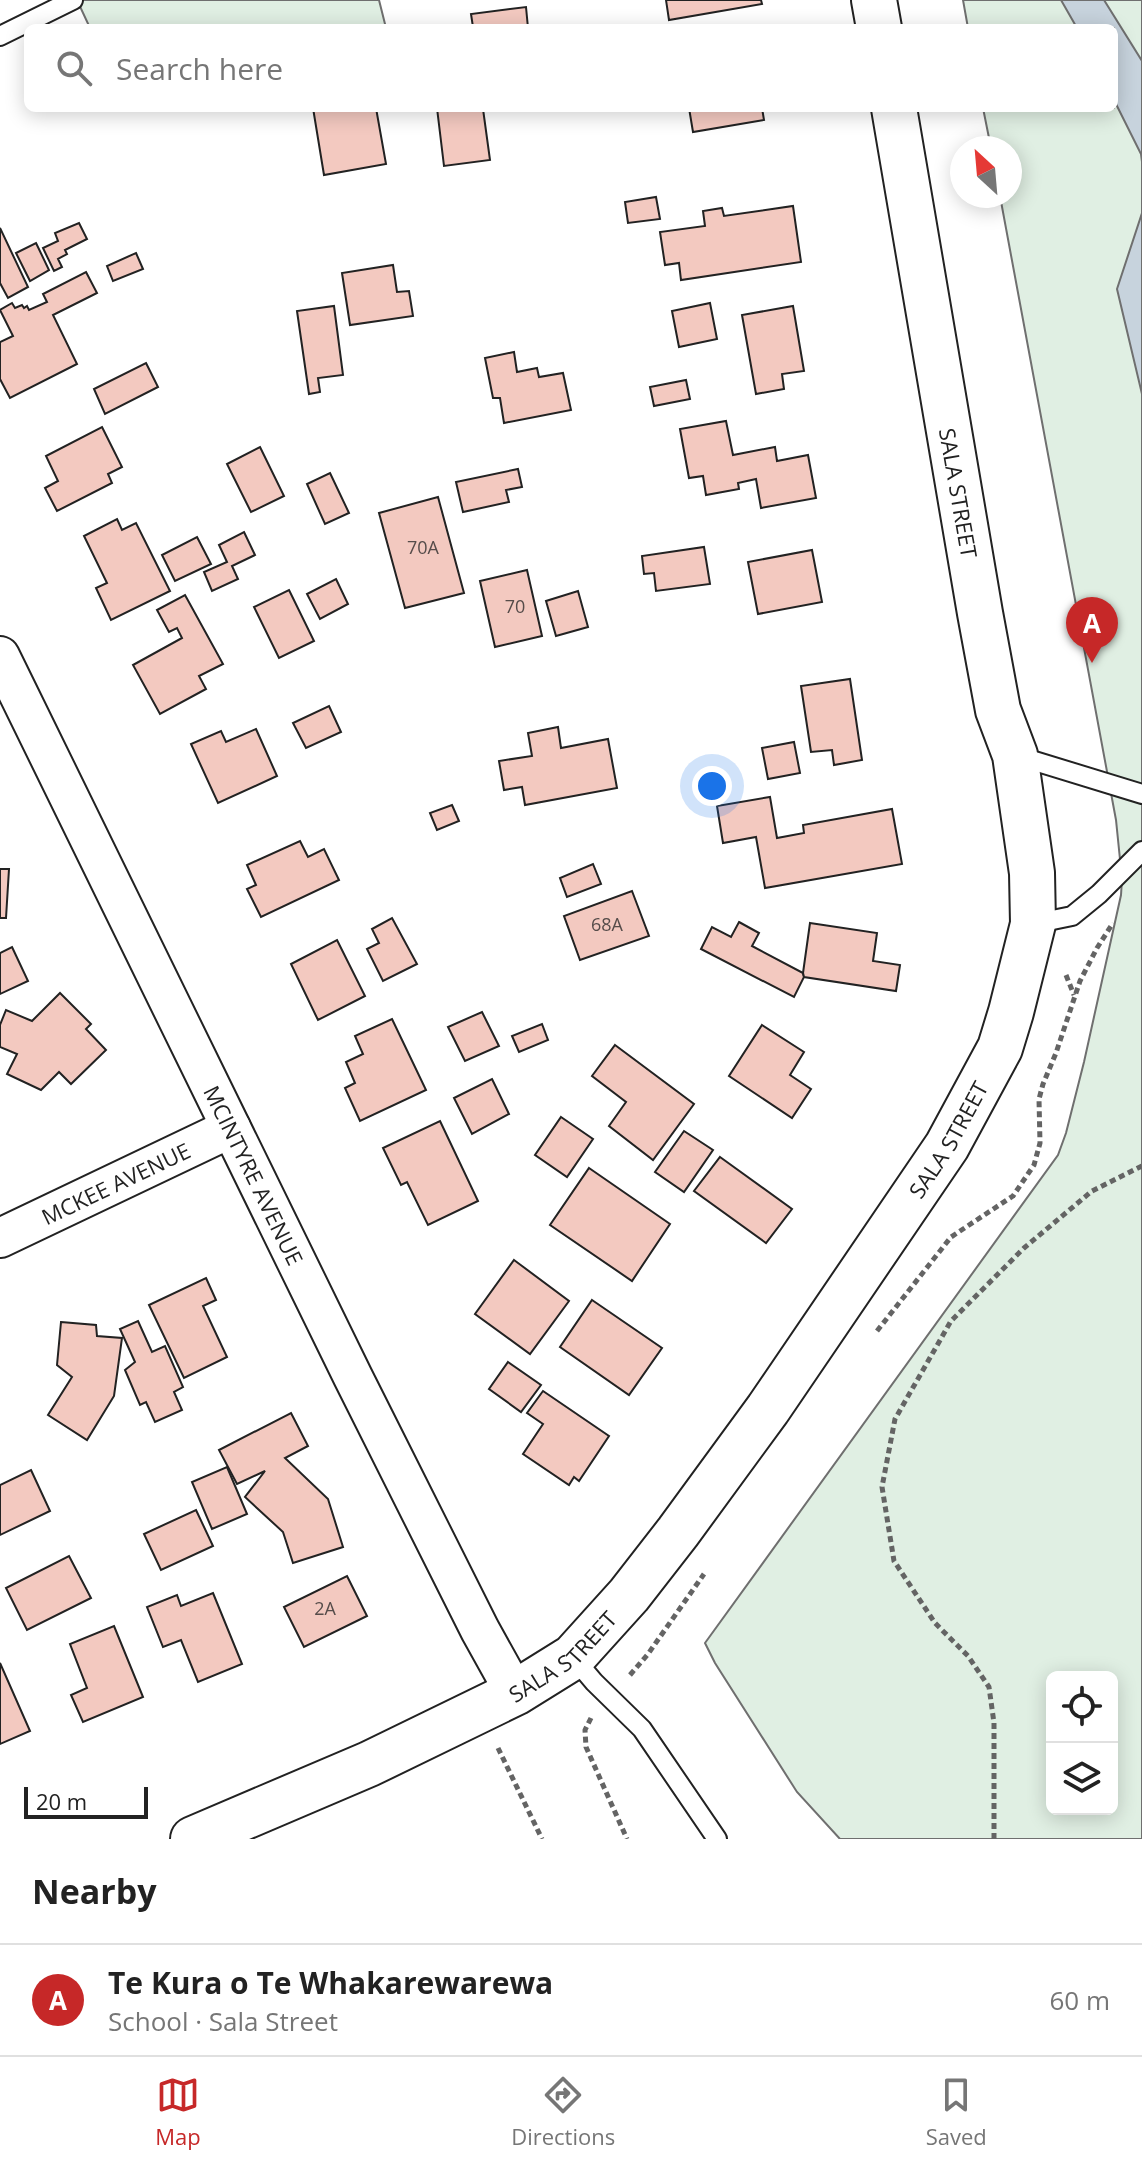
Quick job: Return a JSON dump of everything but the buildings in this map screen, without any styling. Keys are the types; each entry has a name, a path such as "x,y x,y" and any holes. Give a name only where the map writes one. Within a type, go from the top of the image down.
{"highway":[{"path":"874,0 878,24"},
{"name":"SALA STREET","path":"193,1839 369,1764 515,1693 573,1657 629,1595 768,1409 947,1146 1000,1048 1033,924 1032,873 1015,755 995,697 895,112"}],"street":[{"name":"MCINTYRE AVENUE","path":"0,656 466,1602 515,1693"},
{"name":"MCKEE AVENUE","path":"0,1238 231,1128"}],"lane":[{"path":"24,24 73,0"},
{"path":"0,36 24,24"},
{"path":"1015,755 1142,794"},
{"path":"1033,924 1072,916 1142,851"},
{"path":"573,1657 642,1729 717,1839"}],"path":[{"path":"1062,964 1074,995"},
{"path":"994,1839 994,1723 989,1687 968,1656 935,1623 894,1561 882,1487 895,1419 951,1321 1024,1248 1092,1191 1142,1166"},
{"path":"587,1723 586,1747 592,1765 627,1839"},
{"path":"495,1743 542,1839"}],"green space":[{"path":"77,0 379,0 385,24 88,24"},
{"path":"963,0 1142,0 1142,1839 840,1839 797,1792 705,1643 1058,1155 1084,1062 1121,895 1116,820 1002,208 1022,208 1022,136 989,136 984,112 1118,112 1118,24 967,24"}],"shaded area":[{"path":"1061,0 1104,0 1142,61 1142,162 1118,108 1118,24 1075,24"},
{"path":"1142,213 1142,394 1117,289"}],"place":[{"name":"Te Kura o Te Whakarewarewa","path":"1092,663"}]}
